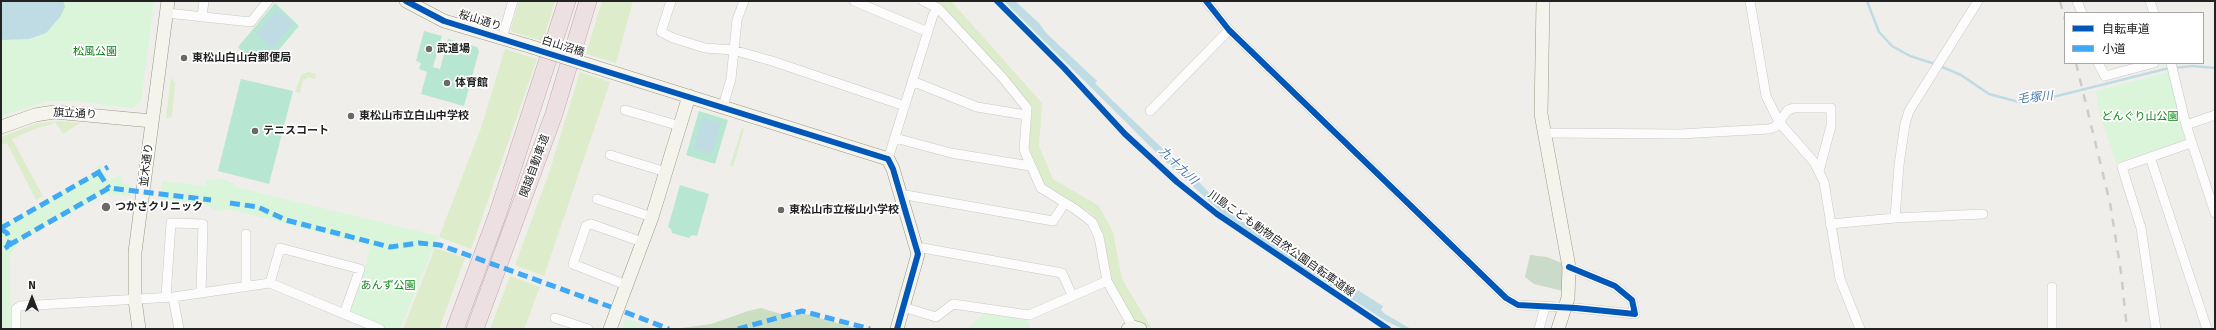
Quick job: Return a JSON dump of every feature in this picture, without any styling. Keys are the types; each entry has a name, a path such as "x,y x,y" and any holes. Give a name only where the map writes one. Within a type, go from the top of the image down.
{"highway":[{"name":"関越自動車道","path":"455,329 498,216 567,1"},
{"name":"関越自動車道","path":"475,329 554,114 588,1"}],"street":[{"path":"202,17 204,1"},
{"path":"168,7 202,17 251,22 268,1"},
{"name":"桜山通り","path":"406,1 444,20 529,46"},
{"path":"502,38 513,1"},
{"path":"671,1 662,32 695,45 734,50 905,106"},
{"path":"723,106 731,79 737,20 744,1"},
{"path":"854,1 928,32"},
{"path":"923,1 938,8 1002,77 1026,108 1024,150 1030,166 1041,188 1092,222 1099,237 1107,281 1134,328"},
{"path":"1206,1 1229,30 1506,298 1518,305 1559,307"},
{"path":"1543,1 1540,86 1543,133 1569,267 1568,298 1558,329"},
{"path":"1750,1 1762,81 1766,96 1779,122 1801,144 1814,162 1824,182 1840,279 1860,329"},
{"path":"1895,218 1899,166 1905,124 1909,111 1978,1"},
{"path":"2077,1 2082,12"},
{"path":"2150,1 2154,12"},
{"name":"並木通り","path":"139,329 135,300 135,255 168,7"},
{"path":"897,329 916,261 917,247 888,159 928,32 938,8"},
{"path":"1150,111 1229,30"},
{"name":"白山沼橋","path":"529,46 689,96"},
{"path":"2099,64 2105,76 2150,64"},
{"path":"2171,64 2191,143 2215,213"},
{"path":"912,81 977,107 1026,115"},
{"path":"610,329 652,216 689,96 888,159"},
{"path":"1543,133 1626,135 1769,129 1775,127 1788,110 1794,108 1831,108 1831,126 1819,171"},
{"path":"625,110 680,126"},
{"name":"旗立通り","path":"1,127 35,115 54,112 152,121"},
{"path":"2186,125 2215,115"},
{"path":"895,138 951,153 1030,166"},
{"path":"2156,329 2141,228 2122,170 2124,166 2191,143"},
{"path":"610,155 666,172"},
{"path":"2150,157 2207,329"},
{"path":"900,194 1053,221 1065,203"},
{"path":"597,199 652,216"},
{"path":"1830,224 1895,218 1983,214"},
{"path":"179,329 170,297 171,223 203,224 201,293"},
{"path":"626,285 573,264 586,226 591,224 642,242"},
{"path":"246,234 246,286"},
{"path":"917,247 1062,273 1072,295"},
{"path":"270,283 280,248 360,269 344,314"},
{"path":"1569,267 1615,286 1632,300 1635,314 1576,308"},
{"path":"903,307 936,318 954,304 1029,315 1107,281"},
{"path":"16,329 16,309 20,306 170,297 270,283 380,329"},
{"path":"2052,287 2052,329"},
{"path":"1539,329 1545,307"},
{"path":"555,318 588,329"}],"green space":[{"name":"松風公園","path":"1,1 154,1 141,102 132,108 72,101 47,101 1,116"},
{"path":"519,1 555,1 543,41 512,32 511,28"},
{"path":"602,1 633,1 616,63 586,54"},
{"path":"937,1 951,1 1042,103 1039,146 1053,179 1099,206 1113,232 1122,279 1152,329 1134,320 1113,284 1103,235 1092,214 1045,186 1029,148 1032,106"},
{"path":"275,3 299,26 271,59 263,52 258,57 245,55 238,47"},
{"name":"体育館","path":"424,31 442,36 433,67 429,66 440,69 448,39 477,47 479,51 464,106 421,94 427,72 419,69 421,63 416,61"},
{"path":"505,49 537,59 471,249 439,237 481,128"},
{"path":"308,72 316,74 315,79 309,77 303,80 300,93 295,92 301,75"},
{"path":"580,72 610,82 544,276 515,265 549,173"},
{"name":"どんぐり山公園","path":"2169,72 2186,137 2185,140 2116,163 2098,109 2096,91"},
{"path":"171,78 175,83 172,116 166,119"},
{"name":"テニスコート","path":"241,79 293,91 269,184 218,171"},
{"path":"699,111 728,120 715,164 686,155"},
{"path":"61,121 80,123 63,134 55,122 34,129 12,139 43,196 36,200 7,143 1,145 1,137 38,123"},
{"path":"742,128 744,129 733,167 730,166"},
{"path":"100,165 109,181 121,174 123,183 131,186 130,196 105,194 18,242 10,257 11,329 1,329 1,221 8,223 96,172 95,168"},
{"name":"あんず公園","path":"223,179 234,184 236,187 438,236 400,329 390,329 350,312 364,272 370,246 245,213 226,209 223,211 213,210 208,205 161,201 162,181 206,186 206,180"},
{"path":"680,185 709,194 697,236 692,235 689,238 672,233 671,229 668,227"},
{"path":"435,248 465,258 439,329 403,329"},
{"path":"1530,255 1547,257 1564,264 1563,291 1534,284 1525,277"},
{"path":"510,276 540,287 524,329 490,329"},
{"path":"761,308 781,314 795,315 802,313 858,329 674,329 711,324"},
{"path":"984,314 1027,320 1031,329 966,329"},
{"path":"626,318 653,329 622,329"}],"water":[{"path":"1,1 63,1 65,7 60,17 46,33 29,39 1,40"},
{"name":"九十九川","path":"1004,1 1015,1 1039,23 1046,33 1097,81 1095,83 1113,101 1185,170 1193,174 1214,198 1232,214 1276,243 1285,244 1287,249 1316,264 1383,306 1381,310 1385,314 1411,329 1403,329 1386,321 1223,214 1163,159"},
{"path":"277,10 293,24 272,48 256,34"},
{"path":"703,118 721,123 712,154 694,149"}],"waterway":[{"name":"毛塚川","path":"1867,1 1879,32 1892,46 1910,56 1935,64"},
{"name":"毛塚川","path":"1940,66 1961,75 1989,94 2019,102 2049,98 2165,69 2192,66 2215,68"}],"railway":[{"path":"2060,1 2064,16"},
{"path":"2076,64 2110,203 2121,272 2127,329"}],"marked path":[{"path":"1,228 108,167"},
{"path":"99,173 109,188"},
{"path":"9,245 109,188 211,200"},
{"path":"230,203 258,207 286,220 390,247 419,243 440,245 611,307"},
{"path":"1,229 7,233 10,240 7,247 1,251"},
{"path":"738,329 802,311 870,329"},
{"path":"625,312 669,329"}],"cycle path":[{"path":"406,1 444,21 888,159 893,169 918,254 897,329"},
{"name":"川島こども動物自然公園自転車道線","path":"997,1 1064,68 1125,134 1177,182 1217,214 1388,329"},
{"path":"1206,1 1229,30 1506,298 1518,305 1576,308 1635,314 1632,300 1615,286 1569,267"}],"place":[{"name":"武道場","path":"429,49"},
{"name":"東松山白山台郵便局","path":"184,58"},
{"name":"体育館","path":"447,83"},
{"name":"東松山市立白山中学校","path":"351,116"},
{"name":"テニスコート","path":"255,131"},
{"name":"つかさクリニック","path":"106,207"},
{"name":"東松山市立桜山小学校","path":"781,210"}]}
